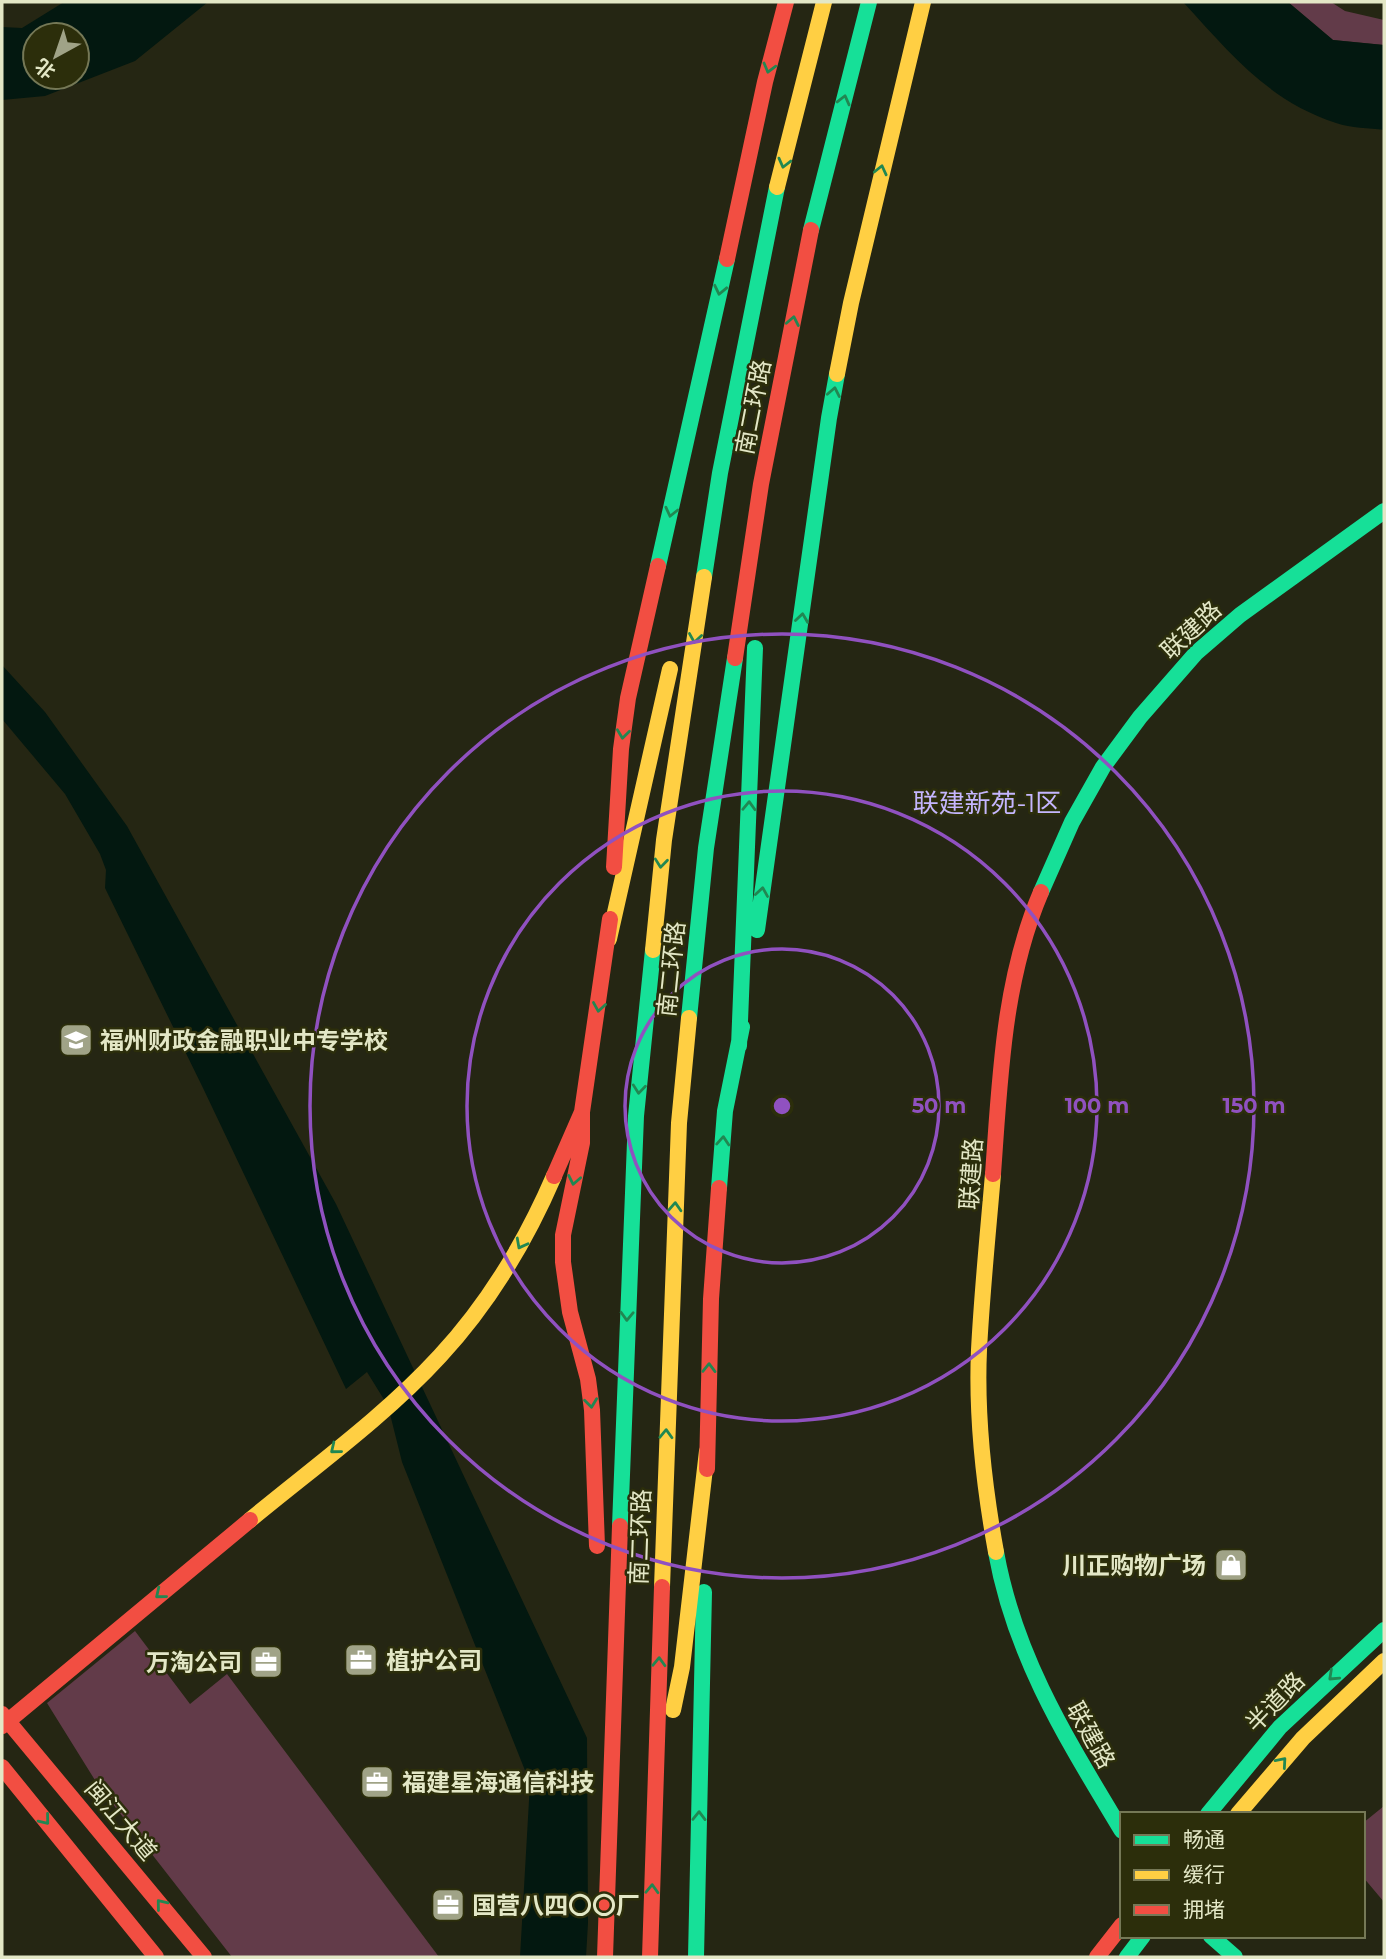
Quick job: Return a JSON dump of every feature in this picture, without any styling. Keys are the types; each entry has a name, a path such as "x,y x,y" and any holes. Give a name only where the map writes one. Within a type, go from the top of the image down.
{"main road":[{"path":"609,939 621,749 628,698 698,393 765,82 786,2"},
{"name":"南二环路","path":"605,1957 636,1116 664,840 720,473 769,221 824,2"},
{"name":"南二环路","path":"650,1957 679,1123 706,848 761,484 811,229 869,2"},
{"path":"696,1957 711,1299 725,1111 739,1046 793,685 829,418 854,290 922,2"},
{"path":"680,631 720,473"},
{"path":"739,1046 761,484"},
{"name":"联建路","path":"1120,1828 1054,1718 1026,1657 1000,1577 988,1510 978,1372 1003,1047 1015,972 1039,895 1072,822 1103,767 1146,710 1196,653 1240,615 1384,511"},
{"path":"597,1564 593,1410 588,1379 570,1312 563,1262 563,1235 582,1143 582,1112 609,939 673,657"},
{"path":"3,1720 419,1378 461,1332 515,1255 582,1112"},
{"path":"655,1795 682,1667 707,1451"},
{"name":"半道路","path":"1210,1812 1280,1727 1384,1630"},
{"path":"600,1643 610,1789"},
{"name":"半道路","path":"1240,1812 1303,1738 1384,1661"},
{"name":"闽江大道","path":"3,1720 204,1957"},
{"path":"2,1767 156,1957"},
{"path":"1097,1957 1120,1927"},
{"path":"1127,1957 1141,1938"},
{"path":"1213,1938 1235,1957"}],"shaded area":[{"path":"64,2 208,2 135,61 91,78 91,21 33,21"},
{"path":"1183,2 1288,2 1333,40 1384,45 1384,130 1336,123 1290,102 1234,57"},
{"path":"1288,2 1331,2 1345,11 1384,20 1384,45 1333,40"},
{"path":"2,27 21,28 21,91 58,91 45,96 2,100"},
{"path":"2,665 45,712 127,826 336,1204 587,1738 586,1957 520,1957 530,1783 402,1462 388,1406 367,1372 346,1389 105,888 106,870 100,854 65,794 2,719"},
{"path":"135,1631 190,1704 227,1674 439,1957 232,1957 98,1785 47,1703"},
{"path":"1384,1806 1384,1902 1365,1879 1365,1821"}],"traffic: fast":[{"path":"811,230 869,2"},
{"path":"704,577 720,473 777,187"},
{"path":"658,566 727,259"},
{"path":"757,930 837,374"},
{"path":"1041,892 1072,822 1103,767 1140,717 1196,653 1240,615 1384,511"},
{"path":"739,1046 755,648"},
{"path":"689,1018 706,848 735,658"},
{"path":"620,1526 636,1116 653,950"},
{"path":"719,1188 725,1111 742,1027"},
{"path":"996,1552 1016,1628 1030,1663 1063,1731 1120,1828"},
{"path":"696,1957 704,1592"},
{"path":"1210,1812 1280,1727 1384,1630"},
{"path":"1127,1957 1141,1938"},
{"path":"1213,1938 1235,1957"}],"traffic: slow":[{"path":"777,187 824,2"},
{"path":"837,374 851,303 923,2"},
{"path":"653,950 664,840 704,577"},
{"path":"609,939 670,669"},
{"path":"662,1587 679,1123 689,1018"},
{"path":"993,1174 978,1375 982,1451 996,1552"},
{"path":"250,1520 396,1400 458,1336 519,1248 554,1176"},
{"path":"673,1710 682,1667 707,1451"},
{"path":"1240,1812 1303,1738 1384,1661"}],"traffic: jam":[{"path":"727,259 765,82 786,2"},
{"path":"735,658 761,484 811,230"},
{"path":"614,867 621,749 628,698 658,566"},
{"path":"993,1174 1001,1066 1011,995 1018,960 1041,892"},
{"path":"554,1176 582,1112 610,919"},
{"path":"582,1112 582,1143 563,1235 563,1262 570,1312 588,1379 592,1410 597,1546"},
{"path":"707,1469 711,1299 719,1188"},
{"path":"2,1726 250,1520"},
{"path":"605,1957 620,1526"},
{"path":"650,1957 662,1587"},
{"path":"2,1714 204,1957"},
{"path":"2,1767 156,1957"},
{"path":"1097,1957 1120,1928"}],"place":[{"name":"福州财政金融职业中专学校","path":"76,1040"},
{"name":"川正购物广场","path":"1231,1565"},
{"name":"植护公司","path":"361,1660"},
{"name":"万淘公司","path":"266,1662"},
{"name":"福建星海通信科技","path":"377,1782"},
{"name":"国营八四〇〇厂","path":"448,1905"}],"district":[{"name":"联建新苑-1区","path":"987,803"}]}
